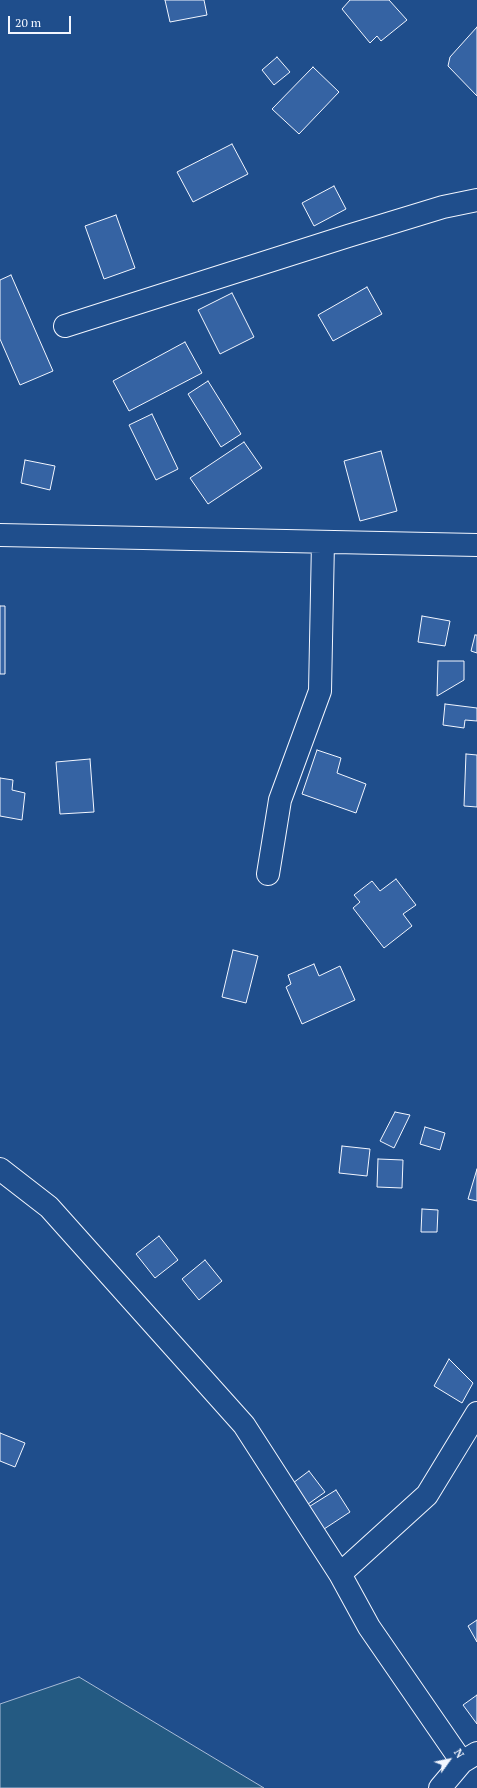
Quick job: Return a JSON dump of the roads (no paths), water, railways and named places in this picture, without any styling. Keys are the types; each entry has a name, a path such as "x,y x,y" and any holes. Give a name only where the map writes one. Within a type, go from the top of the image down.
{"street":[{"path":"65,326 348,236 443,207 477,200"},
{"path":"0,535 477,545"},
{"path":"268,874 280,800 320,691 323,542"},
{"path":"0,1169 49,1207 244,1424 340,1574 368,1627 470,1757 440,1788"},
{"path":"340,1574 427,1495 477,1413"}]}
